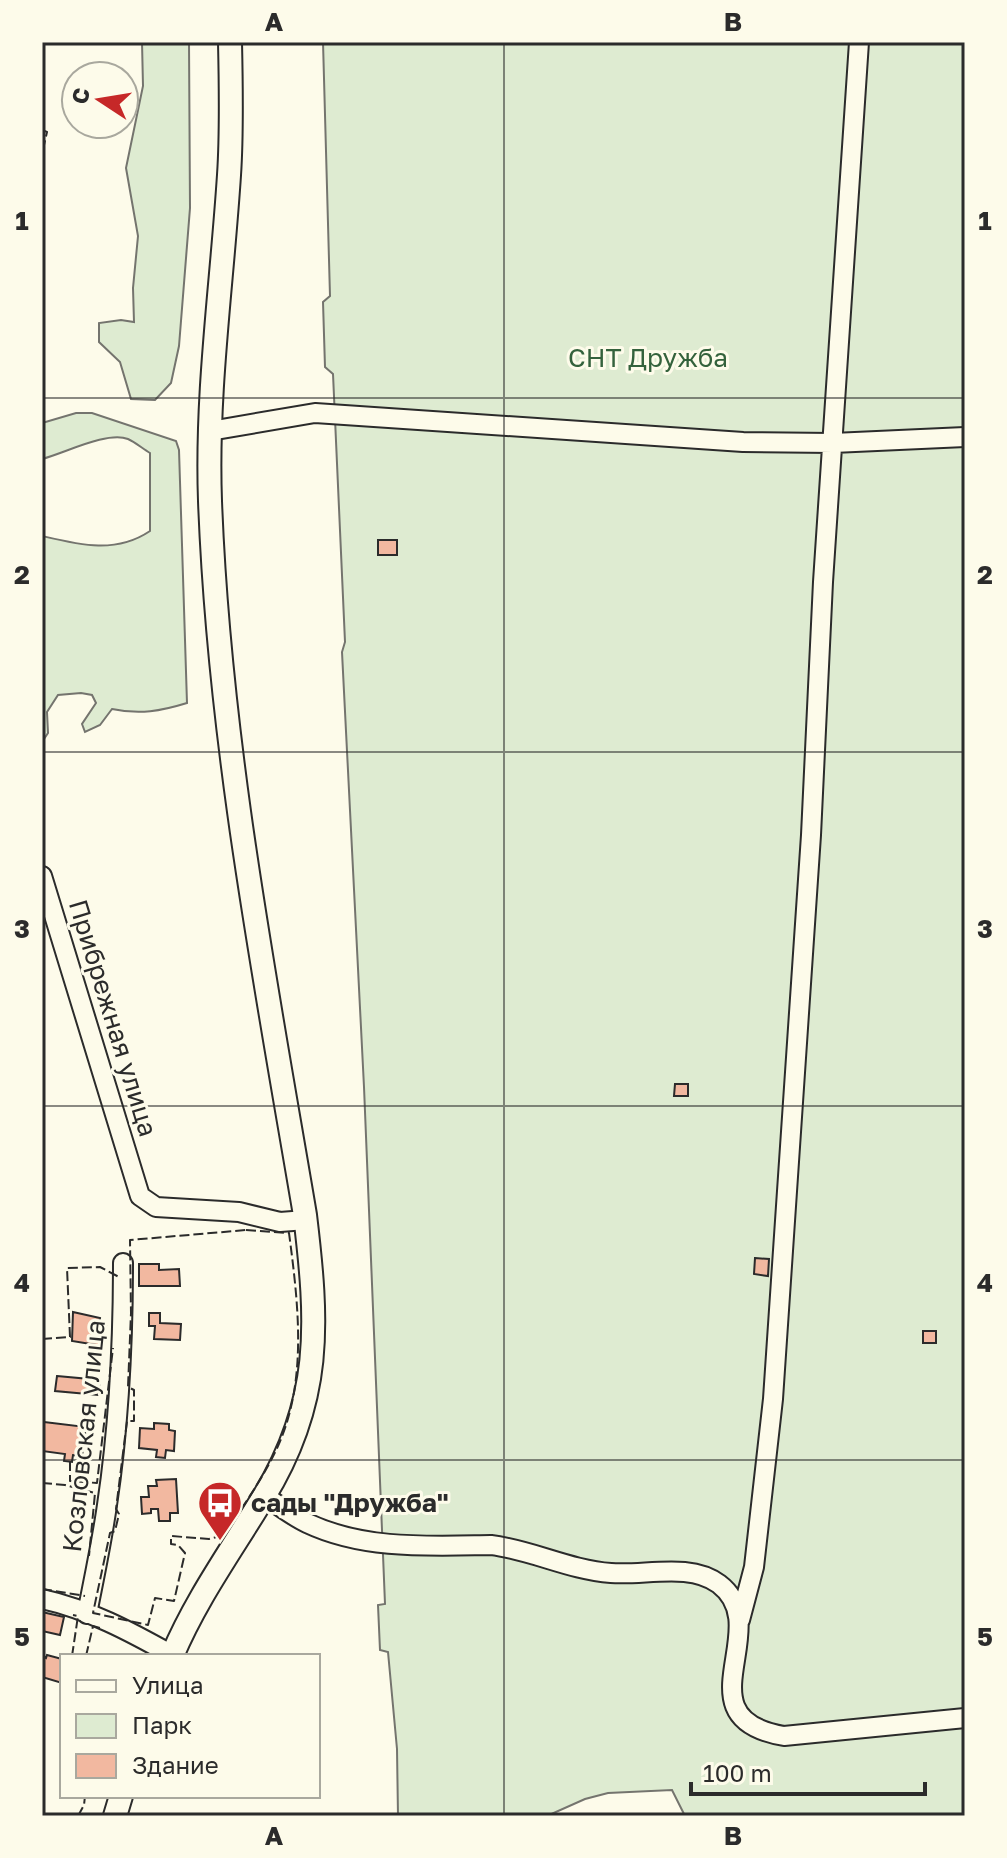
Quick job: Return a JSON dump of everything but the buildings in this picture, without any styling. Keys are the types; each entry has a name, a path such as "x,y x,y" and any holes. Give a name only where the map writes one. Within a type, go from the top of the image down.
{"main road":[{"path":"173,1654 199,1598 265,1496 302,1415 312,1366 315,1312 306,1220 244,843 223,693 210,502 213,349 232,125 230,42"}],"street":[{"path":"859,42 773,1399 754,1567 740,1620 732,1693 736,1711 746,1724 761,1732 784,1736 965,1718"},
{"path":"210,431 315,413 743,442 833,443 965,437"},
{"name":"Прибрежная улица","path":"42,876 47,910 140,1196 156,1207 239,1212 280,1222 306,1220"},
{"name":"Козловская улица","path":"87,1614 107,1505 115,1437 123,1263"},
{"path":"265,1496 302,1521 320,1529 389,1545 491,1545 592,1571 682,1572 703,1576 720,1584 732,1599 740,1620"},
{"path":"42,1599 71,1605 134,1633 169,1654"}],"green space":[{"path":"142,42 189,42 190,208 179,346 171,383 155,400 131,399 120,362 99,342 99,323 134,322 133,288 138,236 126,168 132,140 140,140"},
{"name":"СНТ Дружба","path":"323,42 965,42 965,1816 685,1816 672,1790 608,1793 585,1799 547,1816 398,1816 397,1749 388,1652 380,1650 378,1605 385,1604 342,652 345,642 333,374 325,367 323,302 330,296"},
{"path":"76,413 92,413 176,441 179,450 187,703 150,711 112,709 100,725 85,732 82,724 96,703 92,695 58,695 47,712 48,733 42,742 42,536 98,546 124,543 150,531 150,453 119,437 42,459 42,423"}],"fence":[{"path":"42,130 47,132 42,154"},
{"path":"246,1230 289,1233 297,1313 297,1367 294,1394 278,1446 224,1535 209,1539 171,1536 171,1544 178,1545 185,1553 174,1601 155,1598 148,1625 93,1613 110,1533 115,1531 119,1514 116,1509 127,1421 134,1421 134,1390 128,1387 130,1240 246,1230"},
{"path":"42,1339 70,1337 67,1268 100,1267 119,1277"},
{"path":"70,1461 70,1481 97,1483 113,1348"},
{"path":"42,1483 95,1493 89,1556"},
{"path":"42,1589 85,1596"},
{"path":"72,1654 78,1616 73,1615"},
{"path":"86,1654 93,1626 100,1628"},
{"path":"78,1816 85,1798"}],"place":[{"name":"сады \"Дружба\"","path":"220,1542"}]}
